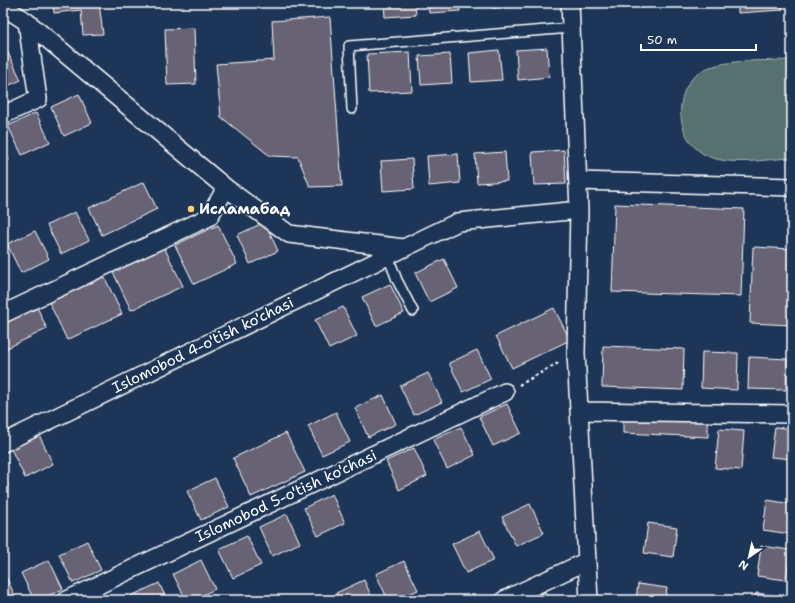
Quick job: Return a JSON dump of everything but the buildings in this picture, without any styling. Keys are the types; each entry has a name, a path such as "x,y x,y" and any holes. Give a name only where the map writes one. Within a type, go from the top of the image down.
{"street":[{"path":"3,3 10,11 27,22 226,188 289,234 404,248"},
{"path":"570,3 579,210 576,353 581,411 589,600"},
{"path":"3,115 38,99 27,22"},
{"path":"578,181 792,187"},
{"path":"3,314 209,217 226,188"},
{"name":"Islomobod 4-o'tish ko'chasi","path":"3,443 458,222 579,210"},
{"name":"Islomobod 5-o'tish ko'chasi","path":"67,600 506,392"},
{"path":"581,411 792,414"},
{"path":"504,600 588,561"}],"lane":[{"path":"352,109 349,46 571,28"},
{"path":"388,256 397,280 413,311"}],"path":[{"path":"506,392 576,353"}],"green space":[{"path":"792,60 792,158 740,162 719,160 697,150 688,139 683,126 681,112 682,97 688,85 697,74 710,67 720,64 751,61"}],"place":[{"name":"Исламабад","path":"191,209"}]}
